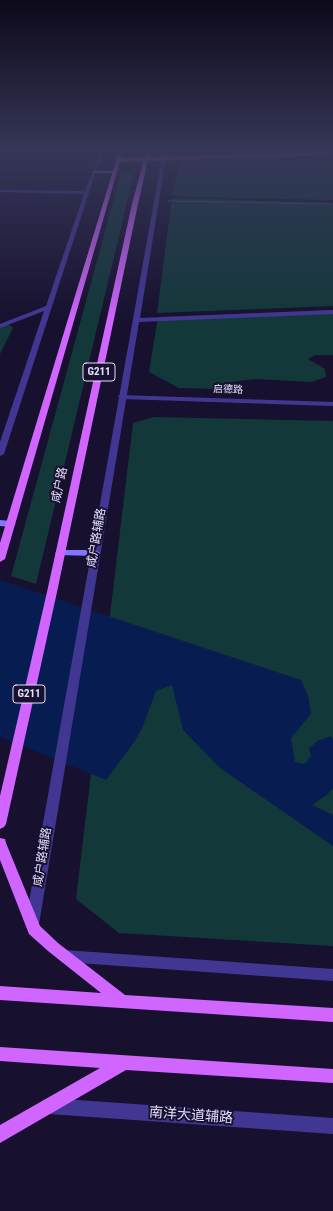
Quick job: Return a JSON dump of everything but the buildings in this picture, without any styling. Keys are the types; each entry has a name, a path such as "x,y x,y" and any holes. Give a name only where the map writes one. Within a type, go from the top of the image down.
{"main road":[{"path":"0,559 104,208"},
{"name":"咸户路","path":"0,824 52,592 134,208"},
{"path":"0,523 10,524"},
{"path":"60,553 95,554"},
{"path":"0,843 34,930 64,956 122,1001"},
{"path":"0,993 333,1015"},
{"path":"0,1054 333,1076"},
{"path":"0,1135 125,1062"}],"street":[{"path":"0,454 82,208"},
{"name":"咸户路辅路","path":"32,924 155,208"},
{"path":"0,326 49,307"},
{"path":"135,320 333,312"},
{"name":"启德路","path":"122,396 333,404"},
{"path":"64,956 333,975"},
{"name":"南洋大道辅路","path":"49,1106 333,1126"}],"green space":[{"path":"112,208 126,208 36,584 11,576"},
{"path":"171,208 333,208 333,306 157,313"},
{"path":"333,310 333,355 315,355 308,359 325,369 326,377 312,382 255,379 224,383 222,389 179,388 149,372 158,317"},
{"path":"8,324 13,328 0,354 0,328"},
{"path":"154,417 333,421 333,946 119,933 76,899 133,423"}],"water":[{"path":"0,580 301,680 308,695 311,714 291,738 295,762 305,764 311,756 309,749 317,741 331,736 333,740 333,788 328,794 312,805 333,815 333,846 220,768 183,730 172,685 156,691 143,726 135,741 106,780 0,737"}]}
